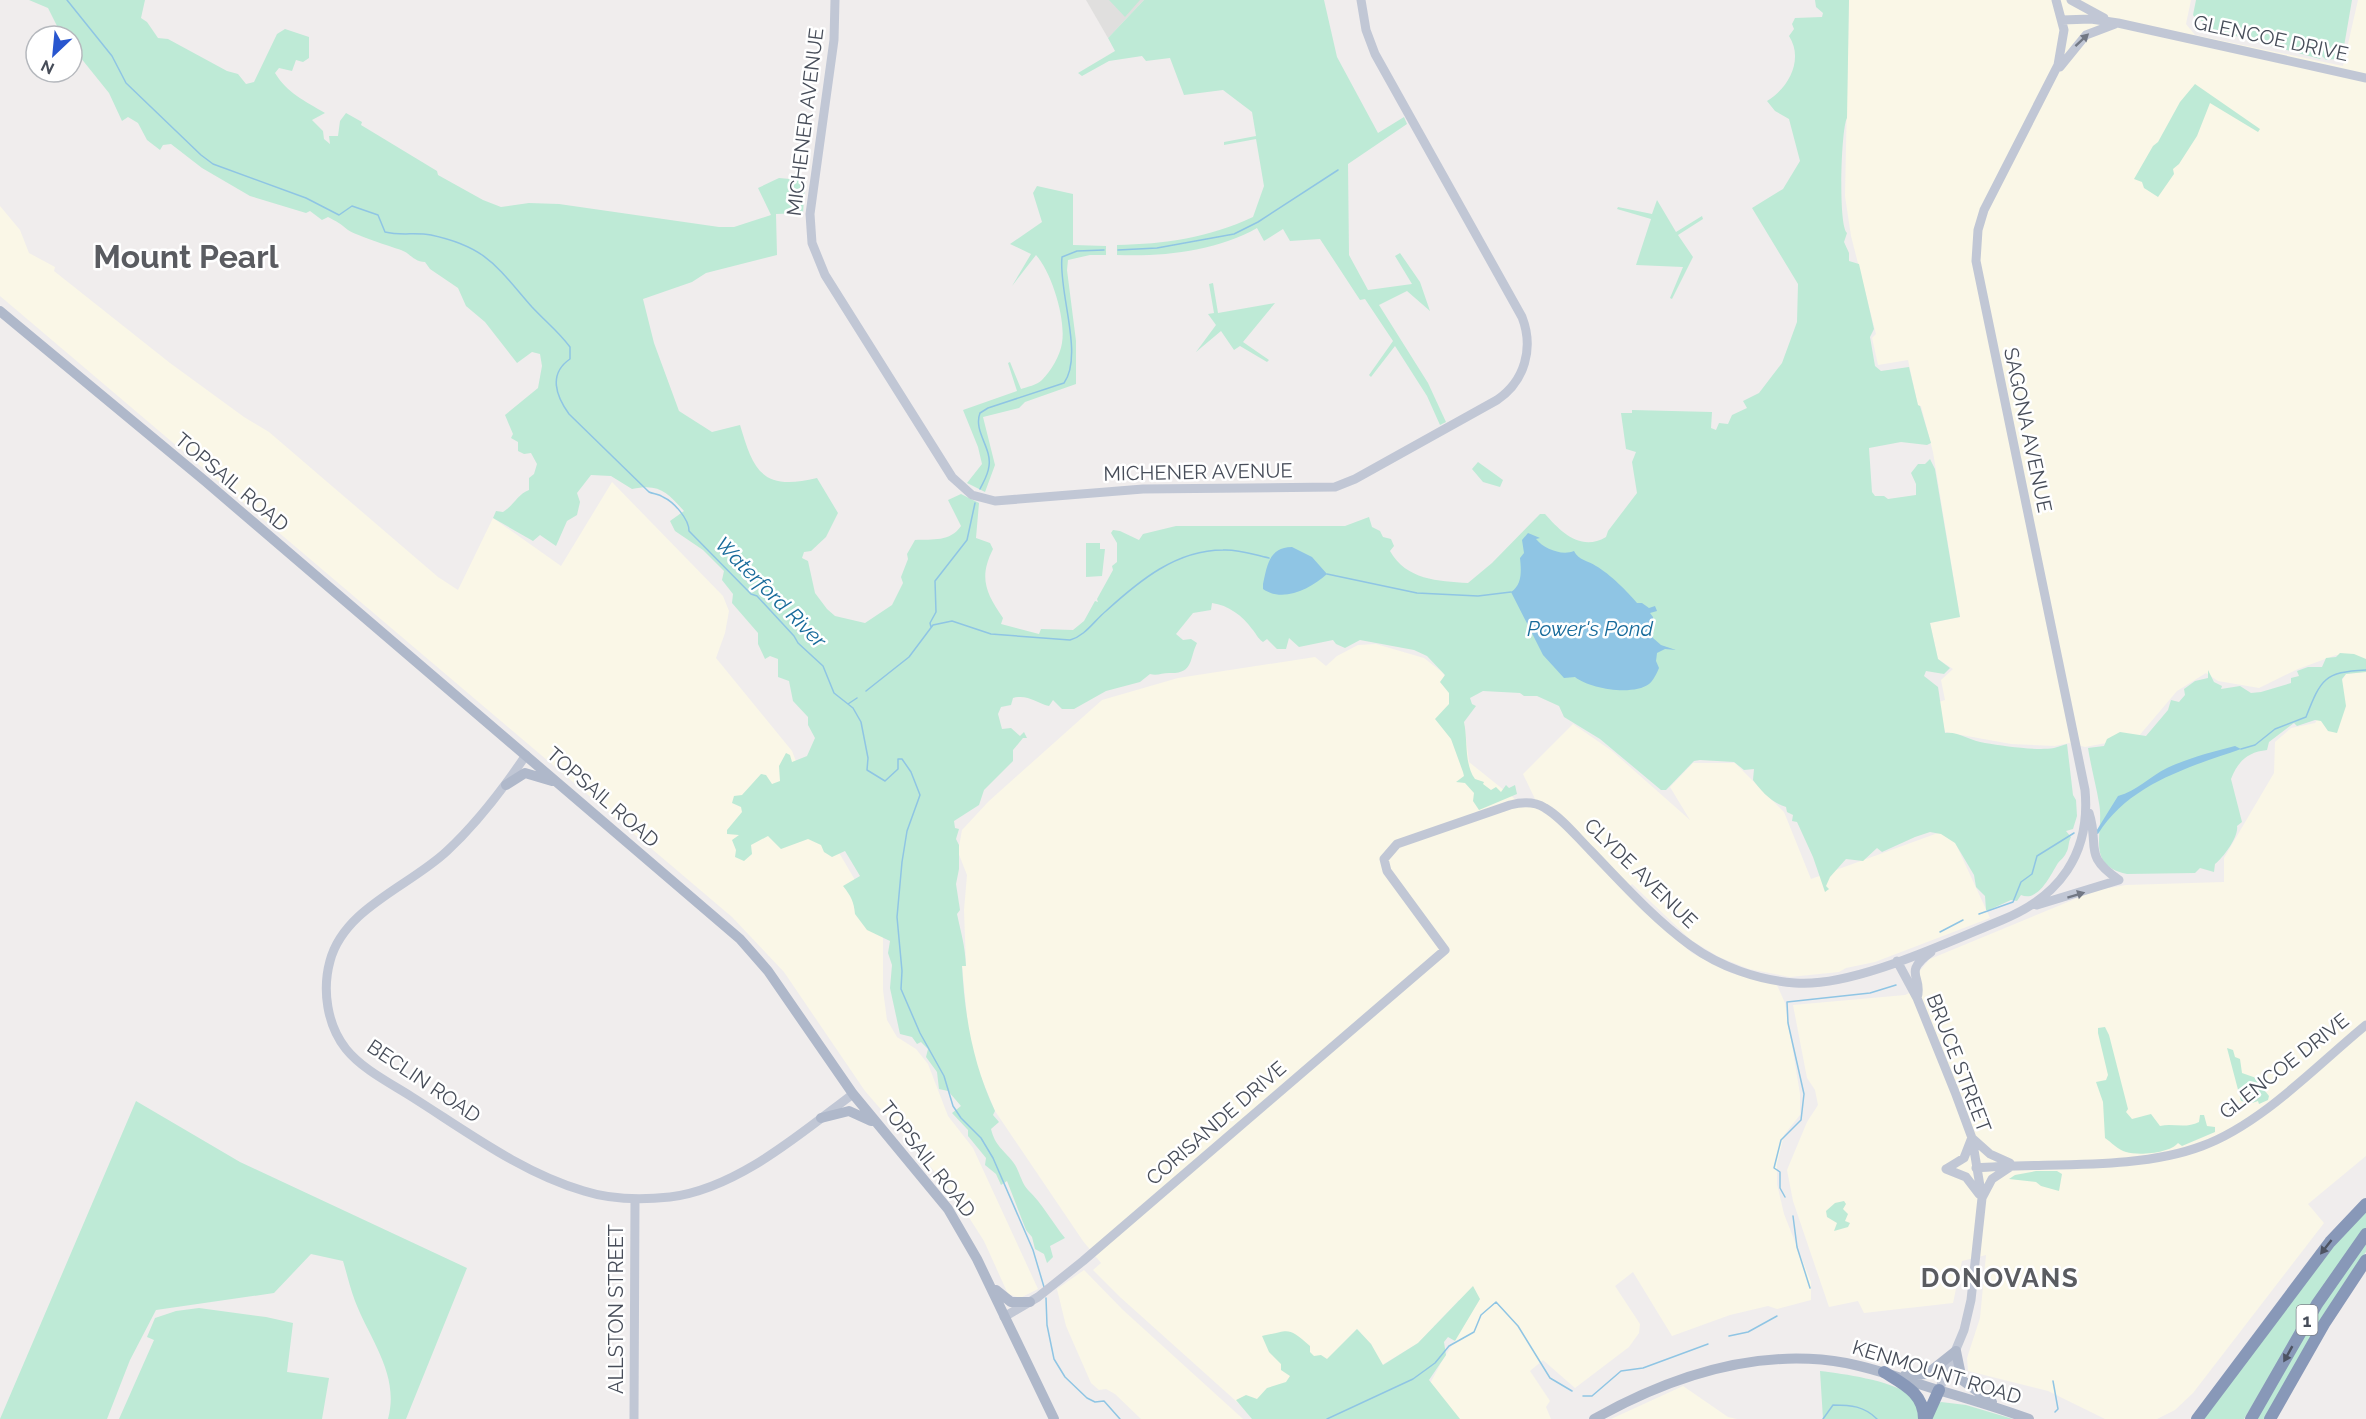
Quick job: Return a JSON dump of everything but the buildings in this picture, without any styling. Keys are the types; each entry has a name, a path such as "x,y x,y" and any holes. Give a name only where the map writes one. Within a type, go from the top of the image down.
{"highway":[{"path":"2197,1419 2323,1250 2366,1204"},
{"name":"1","path":"2251,1419 2317,1304 2366,1234"},
{"name":"1","path":"2270,1418 2324,1324 2366,1260"},
{"path":"1884,1372 1916,1394 1923,1406 1925,1419"},
{"path":"1925,1419 1938,1390"}],"main road":[{"name":"TOPSAIL ROAD","path":"0,311 205,481 740,939 768,971 853,1094 948,1209 989,1284 1054,1419"},
{"path":"506,785 519,776 531,773 558,784"},
{"path":"821,1118 849,1111 863,1115 882,1128"},
{"path":"989,1284 1008,1300 1034,1299"},
{"path":"1884,1372 1924,1375 1956,1351 1962,1380 2002,1409"},
{"name":"KENMOUNT ROAD","path":"1594,1419 1674,1380 1735,1364 1814,1359 1884,1372 2029,1419"}],"street":[{"name":"MICHENER AVENUE","path":"835,0 834,40 811,208 814,248 827,278 951,477 972,495 995,501 1152,489 1340,486 1497,399 1514,384 1523,368 1527,352 1524,321 1375,54 1366,30 1361,0"},
{"name":"SAGONA AVENUE","path":"2056,0 2062,20 2063,46 2056,71 1984,210 1978,230 1976,261 2010,436 2074,731 2087,807 2082,839 2073,862"},
{"path":"2071,0 2118,23"},
{"name":"GLENCOE DRIVE","path":"2062,20 2091,19 2118,23 2366,78"},
{"path":"2056,71 2086,35 2118,23"},
{"name":"BECLIN ROAD","path":"526,755 506,785 447,851 361,916 340,938 330,962 328,1012 346,1049 362,1064 477,1138 561,1183 598,1194 635,1199 679,1195 715,1186 744,1170 853,1094"},
{"name":"CLYDE AVENUE","path":"1445,950 1387,871 1384,859 1386,854 1397,844 1523,802 1545,808 1672,931 1702,953 1726,966 1759,977 1802,983 1831,980 1897,961 1940,946 2032,906 2059,883 2073,862"},
{"path":"2032,906 2119,880 2105,871 2096,860 2087,807"},
{"path":"1917,998 1919,992 1914,978 1915,968 1921,960 1940,946"},
{"name":"CORISANDE DRIVE","path":"1004,1317 1048,1289 1445,950"},
{"name":"BRUCE STREET","path":"1897,961 1917,998 1972,1138 1982,1198 1974,1286 1956,1351 1938,1390"},
{"name":"GLENCOE DRIVE","path":"1976,1168 2069,1164 2167,1156 2203,1146 2247,1122 2366,1025"},
{"path":"1972,1138 1994,1156 2015,1165 1992,1179 1982,1198 1966,1177 1946,1169 1964,1158 1972,1138"},
{"name":"ALLSTON STREET","path":"634,1419 635,1199"}],"shaded area":[{"path":"1086,0 1144,0 1108,38"},
{"path":"1849,0 2191,0 2186,24 2195,35 2343,66 2358,0 2366,0 2366,660 2336,655 2298,669 2259,688 2218,681 2206,673 2177,691 2138,737 2085,747 2069,743 2055,746 2011,744 1945,732 1939,702 1945,700 1941,680 1953,669 1938,659 1930,623 1960,617 1933,452 1921,406 1918,406 1908,360 1878,365 1872,338 1876,334 1851,236 1845,196"},
{"path":"0,206 20,230 29,253 55,267 54,271 170,363 244,417 269,432 438,577 458,590 493,518 561,566 612,482 723,596 729,611 725,633 716,658 792,751 817,815 883,928 883,990 887,1020 897,1037 916,1049 928,1064 948,1116 973,1148 1038,1289 1020,1298 1008,1294 984,1241 954,1194 865,1091 784,972 732,917 0,296"},
{"path":"1376,644 1424,658 1442,672 1452,686 1464,722 1469,762 1515,799 1535,799 1523,774 1573,724 1612,751 1690,820 1670,787 1693,763 1735,763 1784,812 1811,879 1949,829 1990,918 1875,962 1846,968 1839,972 1790,977 1749,969 1719,957 1691,940 1632,884 1625,890 1658,924 1692,953 1731,973 1777,985 1785,1003 1800,1094 1800,1115 1784,1135 1777,1164 1777,1184 1784,1214 1811,1282 1811,1300 1777,1309 1768,1306 1730,1315 1672,1336 1633,1272 1615,1286 1640,1324 1639,1333 1629,1347 1575,1388 1543,1360 1530,1371 1550,1401 1546,1407 1551,1419 1411,1419 1441,1363 1480,1299 1459,1300 1418,1343 1382,1365 1371,1344 1357,1329 1327,1360 1256,1419 1093,1270 1101,1263 1083,1241 995,1111 979,1072 969,1038 962,965 966,965 964,910 967,875 958,852 962,830 989,801 1102,700 1178,678 1315,657 1326,666 1337,656 1358,645"},
{"path":"2366,672 2366,1156 2308,1204 2324,1223 2193,1393 2175,1410 2157,1419 2105,1419 2048,1391 1968,1371 1967,1358 1980,1318 1986,1255 1962,1261 1953,1303 1864,1313 1858,1301 1829,1307 1793,1201 1787,1170 1807,1122 1818,1105 1815,1090 1807,1078 1793,1005 1905,995 1920,988 1917,974 1930,959 2097,890 2126,885 2224,882 2224,858 2274,773 2275,742 2291,728 2315,723 2346,674"},
{"path":"1084,1270 1123,1310 1243,1419 1141,1419 1115,1394 1106,1389 1099,1390 1091,1383 1066,1326 1057,1289"},
{"path":"1683,1386 1728,1417 1737,1419 1611,1419"}],"green space":[{"path":"29,0 145,0 141,18 147,22 158,38 168,39 227,71 238,74 246,84 254,82 277,34 285,29 309,37 309,58 303,62 296,60 292,71 279,68 275,73 291,91 325,113 312,120 323,131 324,139 330,144 329,136 338,136 340,121 346,113 362,122 361,125 437,171 438,175 483,200 501,207 529,203 559,204 719,227 734,227 771,215 758,188 779,178 801,180 805,186 803,213 776,214 777,255 706,273 692,282 643,299 654,343 679,411 712,432 740,425 755,464 771,479 798,482 817,478 838,513 826,537 811,551 804,552 802,558 808,561 815,593 835,616 865,623 892,605 903,583 901,577 908,559 907,554 915,540 946,537 952,535 961,526 948,500 961,494 979,503 976,538 990,543 993,549 985,576 988,592 1003,618 1001,624 1039,634 1041,629 1073,630 1084,621 1095,601 1098,602 1097,599 1113,570 1112,566 1117,562 1117,543 1111,533 1113,530 1139,540 1143,534 1176,526 1345,526 1369,517 1372,527 1380,531 1383,537 1391,539 1394,546 1390,551 1405,568 1434,580 1468,583 1492,563 1540,514 1545,514 1565,533 1580,541 1597,541 1606,537 1608,531 1637,493 1632,462 1636,452 1626,449 1621,413 1632,413 1632,410 1712,412 1711,428 1716,430 1719,423 1728,424 1732,415 1747,408 1743,401 1759,393 1782,363 1797,322 1798,284 1752,208 1783,189 1800,161 1789,119 1775,111 1767,101 1782,89 1792,72 1795,54 1789,36 1794,29 1792,24 1795,18 1822,17 1823,13 1816,7 1815,0 1849,0 1847,118 1843,139 1841,177 1842,213 1847,233 1844,242 1849,253 1849,261 1859,264 1874,329 1870,337 1875,366 1881,371 1909,367 1918,405 1931,443 1927,445 1901,442 1869,448 1872,492 1875,496 1884,496 1888,499 1916,495 1916,484 1911,473 1918,464 1925,464 1930,459 1935,469 1960,617 1930,623 1938,659 1950,668 1944,674 1926,671 1924,676 1938,687 1945,733 1954,733 1985,743 2020,748 2047,749 2067,744 2077,816 2073,829 2066,831 2071,837 2067,851 2044,885 2034,895 2021,895 2017,901 2011,900 1989,910 1986,910 1985,896 1976,887 1974,875 1955,843 1941,834 1930,832 1882,852 1877,848 1863,861 1846,859 1830,877 1826,886 1829,889 1825,892 1813,857 1797,822 1792,821 1793,815 1787,812 1786,807 1772,800 1753,780 1754,769 1744,770 1734,762 1694,761 1666,790 1661,790 1600,739 1564,717 1559,706 1537,696 1524,696 1520,693 1483,691 1470,698 1472,704 1476,706 1464,722 1469,766 1472,773 1475,779 1484,782 1483,784 1491,790 1496,787 1501,792 1506,785 1509,788 1515,785 1517,794 1479,810 1473,801 1474,793 1465,783 1456,782 1464,776 1463,772 1451,739 1435,719 1449,704 1449,693 1440,682 1445,675 1427,656 1414,650 1360,640 1345,648 1333,640 1299,647 1289,638 1286,649 1277,649 1267,639 1263,642 1235,612 1212,603 1211,610 1193,613 1176,634 1183,640 1191,639 1197,643 1187,668 1183,671 1150,674 1140,682 1106,691 1074,709 1062,709 1053,700 1049,706 1023,697 1013,698 1011,705 1001,707 998,714 1002,729 1011,728 1020,736 1024,732 1027,738 1023,738 1013,750 1013,761 984,790 979,805 954,821 955,828 959,829 956,839 959,845 959,869 956,884 960,910 957,914 965,952 966,966 962,966 963,985 971,1040 981,1076 995,1111 993,1115 999,1122 991,1129 995,1140 1015,1165 1026,1187 1065,1238 1050,1246 1053,1257 1047,1263 1044,1254 1035,1249 1007,1181 1001,1185 996,1174 985,1165 986,1158 968,1136 968,1130 952,1113 961,1106 948,1091 939,1089 937,1072 926,1057 928,1049 921,1042 917,1044 912,1037 900,1034 890,988 892,965 888,953 890,941 867,930 855,914 852,899 843,886 860,876 845,851 832,857 824,852 821,845 808,839 781,849 768,836 751,845 752,854 744,861 735,857 736,850 732,840 739,835 727,834 727,830 742,812 741,807 732,803 734,796 742,795 761,774 766,775 772,784 780,781 779,766 786,753 790,755 792,762 807,756 815,738 808,725 808,717 793,701 789,681 778,677 778,659 770,656 765,659 758,644 758,633 732,603 733,594 722,580 724,571 703,550 675,531 670,521 684,511 667,494 656,488 632,489 611,476 591,475 577,493 580,502 577,515 567,521 556,546 540,535 533,541 493,518 496,511 503,512 529,490 529,478 534,474 537,464 531,453 524,454 518,451 518,442 511,438 513,434 505,415 538,388 542,366 540,354 532,352 517,363 485,322 466,306 458,288 430,269 425,262 418,261 401,250 352,232 328,217 322,220 310,211 306,213 250,196 202,168 171,144 163,145 160,150 147,140 138,123 128,117 122,121 109,93 84,62 84,24 56,24 48,8"},
{"path":"1109,0 1140,0 1125,17"},
{"path":"1144,0 1324,0 1337,57 1378,133 1404,117 1407,124 1348,164 1349,255 1368,290 1412,284 1395,256 1400,253 1420,282 1430,311 1407,291 1379,305 1428,383 1446,422 1440,425 1427,396 1395,346 1371,377 1369,375 1393,341 1365,299 1360,300 1320,239 1290,241 1283,229 1264,241 1257,228 1225,242 1189,251 1153,255 1117,255 1117,245 1186,239 1220,230 1253,217 1264,186 1256,139 1224,145 1224,142 1256,136 1252,112 1223,90 1184,95 1170,58 1146,61 1142,56 1109,61 1082,76 1078,73 1115,51 1108,38"},
{"path":"2196,0 2352,0 2342,58 2326,60 2322,56 2320,59 2203,27 2200,17 2196,19 2193,15"},
{"path":"2195,84 2260,129 2258,132 2210,103 2197,136 2179,164 2173,169 2174,174 2158,197 2144,188 2142,182 2134,179 2180,102"},
{"path":"1037,186 1073,194 1073,245 1106,246 1106,255 1090,255 1068,260 1067,270 1076,341 1076,384 1025,402 1019,408 983,417 995,465 985,492 967,483 982,464 978,447 963,410 1017,391 1008,363 1010,362 1021,389 1040,382 1055,363 1062,343 1060,309 1052,284 1036,255 1012,286 1031,254 1010,244 1042,222 1033,193"},
{"path":"1657,200 1676,232 1702,216 1703,219 1678,235 1693,257 1672,299 1670,298 1683,267 1636,265 1651,219 1617,209 1618,207 1652,214"},
{"path":"1213,283 1218,313 1275,303 1243,342 1269,360 1267,362 1240,346 1234,350 1221,331 1196,352 1216,325 1208,314 1214,313 1209,284"},
{"path":"1478,462 1503,480 1500,487 1483,482 1472,469"},
{"path":"1086,543 1100,543 1100,549 1105,549 1102,576 1086,577"},
{"path":"2340,653 2354,654 2366,659 2366,672 2346,674 2342,679 2346,706 2337,733 2328,731 2321,721 2315,720 2297,726 2294,723 2269,742 2267,750 2249,755 2240,762 2231,779 2242,822 2237,826 2236,835 2223,857 2215,864 2214,872 2200,868 2195,873 2127,874 2114,870 2105,863 2099,846 2099,803 2088,748 2104,746 2107,739 2120,732 2146,736 2168,710 2171,700 2179,702 2185,695 2184,689 2195,681 2208,678 2208,670 2214,682 2222,686 2221,689 2240,686 2251,693 2261,692 2291,683 2291,678 2299,676 2297,671 2308,667 2322,667 2326,658 2336,657"},
{"path":"2105,1027 2128,1109 2126,1112 2132,1119 2151,1114 2160,1126 2184,1126 2199,1122 2200,1115 2204,1115 2207,1126 2215,1127 2215,1132 2182,1146 2178,1143 2168,1149 2146,1154 2123,1151 2105,1138 2103,1102 2096,1082 2106,1080 2108,1075 2098,1033 2098,1028"},
{"path":"2227,1048 2233,1050 2235,1057 2240,1059 2242,1073 2259,1079 2264,1084 2262,1087 2269,1096 2268,1100 2259,1104 2258,1101 2252,1103 2241,1101"},
{"path":"136,1101 240,1162 467,1268 406,1419 388,1419 391,1403 387,1373 355,1301 343,1261 311,1254 274,1293 156,1310 130,1360 107,1419 0,1419"},
{"path":"2036,1171 2057,1171 2062,1174 2059,1191 2041,1186 2036,1182 2009,1179 2015,1175"},
{"path":"1844,1201 1846,1204 1843,1209 1848,1214 1845,1221 1850,1223 1848,1227 1834,1231 1837,1223 1827,1217 1826,1211 1835,1203"},
{"path":"2366,1207 2366,1228 2309,1311 2244,1419 2200,1419 2307,1275"},
{"path":"2366,1242 2366,1252 2346,1280 2264,1419 2257,1419 2313,1319"},
{"path":"1473,1286 1480,1299 1455,1341 1448,1337 1444,1342 1446,1355 1429,1380 1460,1419 1252,1419 1236,1400 1246,1395 1257,1399 1267,1388 1286,1382 1290,1376 1281,1370 1281,1364 1269,1352 1262,1336 1283,1331 1292,1332 1310,1346 1310,1352 1314,1356 1321,1355 1327,1359 1357,1329 1371,1344 1383,1365 1418,1343"},
{"path":"199,1308 293,1323 287,1372 329,1378 322,1419 119,1419 154,1340 147,1337 155,1318 176,1311"},
{"path":"1820,1371 1866,1378 1900,1389 1914,1399 1922,1419 1823,1419"},
{"path":"1941,1402 1966,1405 2013,1419 1930,1419 1937,1404"}],"water":[{"name":"Power's Pond","path":"1528,533 1540,538 1536,539 1554,551 1564,553 1574,551 1607,574 1637,603 1642,603 1649,608 1655,606 1657,611 1650,613 1653,617 1653,638 1661,645 1676,650 1665,649 1657,653 1656,661 1659,668 1649,684 1633,690 1612,690 1591,685 1575,677 1564,678 1543,655 1511,592 1518,585 1521,571 1520,558 1524,553 1522,540"},
{"path":"1292,547 1312,557 1327,574 1313,585 1288,594 1279,595 1263,589 1270,559 1278,550"},
{"path":"2235,746 2241,749 2181,771 2143,790 2126,802 2098,834 2095,833 2118,796 2131,791 2175,764"}],"waterway":[{"name":"Waterford River","path":"67,0 112,56 126,83 213,164 306,198 339,215 352,206 378,215 385,232 425,234 450,240 489,260 570,347 570,359 559,371 556,385 569,414 649,492 667,499 676,507 684,516 689,531 751,594 757,596 798,643 823,666 834,693 853,708 861,722 868,758 867,770 885,781 898,769 898,759 902,759 911,772 920,795 907,831 902,862 897,917 902,971 901,989 920,1033 944,1076 953,1106 961,1118 981,1138 993,1158 1033,1250 1044,1287"},
{"path":"1118,250 1157,248 1234,234 1258,222 1338,170"},
{"path":"980,489 989,466 988,453 979,426 980,413 988,408 1064,383 1072,356 1063,287 1062,257 1077,251 1104,250"},
{"path":"931,627 930,623 936,612 935,581 967,540 975,503"},
{"path":"866,691 909,657 933,625 952,621 991,634 1070,640 1085,632 1145,579 1174,561 1206,551 1223,550 1241,551 1269,558"},
{"path":"1327,574 1417,593 1478,596 1511,592"},
{"path":"2241,749 2255,745 2275,729 2306,717 2316,694 2326,680 2341,673 2366,670"},
{"path":"848,704 857,698"},
{"path":"1979,914 2013,902 2021,882 2032,874 2037,856 2074,833"},
{"path":"1940,932 1963,920"},
{"path":"1785,1197 1780,1188 1780,1172 1774,1168 1781,1140 1801,1120 1804,1094 1788,1023 1787,1002 1870,993 1896,985"},
{"path":"1793,1216 1797,1247 1810,1288"},
{"name":"Waterford River","path":"1046,1298 1047,1325 1054,1359 1065,1377 1087,1398 1095,1402 1104,1401 1120,1419"},
{"path":"1327,1419 1413,1379 1435,1363 1449,1346 1474,1332 1481,1315 1496,1302 1518,1326 1550,1378 1572,1391"},
{"path":"1729,1336 1748,1332 1777,1316"},
{"path":"1583,1396 1592,1396 1621,1371 1643,1368 1708,1344"},
{"path":"2053,1381 2058,1409 2055,1412"},
{"path":"1823,1419 1833,1405 1857,1407 1877,1419"}],"district":[{"name":"Mount Pearl","path":"186,256"},
{"name":"DONOVANS","path":"2000,1278"}]}
